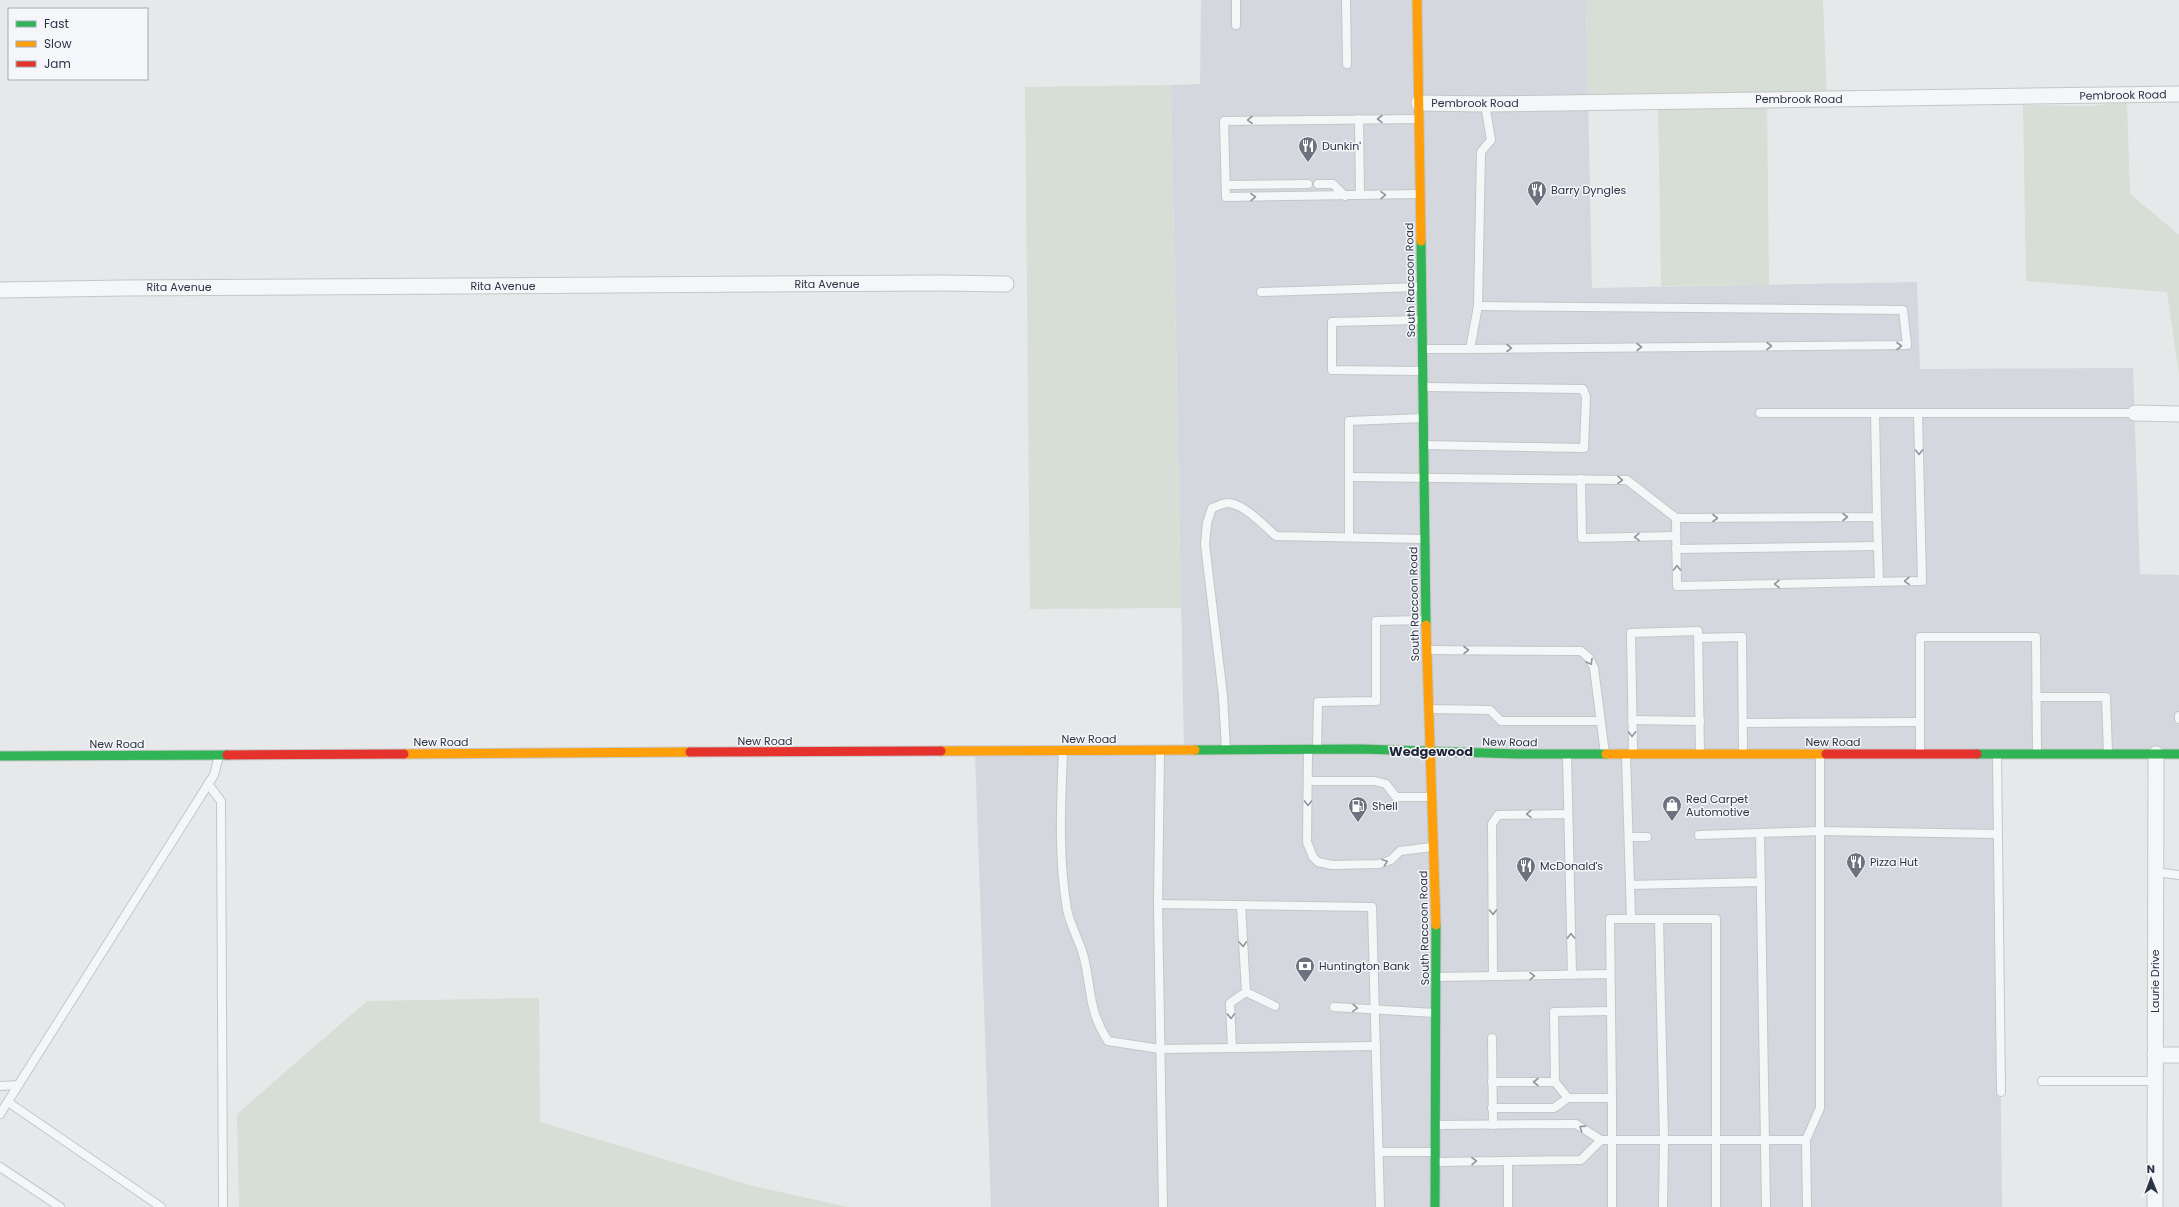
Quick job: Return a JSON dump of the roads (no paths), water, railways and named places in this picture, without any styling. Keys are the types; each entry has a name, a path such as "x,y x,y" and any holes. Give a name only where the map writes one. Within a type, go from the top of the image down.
{"street":[{"name":"South Raccoon Road","path":"1417,0 1426,650 1434,847 1437,978 1434,1125 1435,1207"},
{"name":"Pembrook Road","path":"1419,103 1485,104 2179,94"},
{"name":"Rita Avenue","path":"0,290 244,287 924,283 1006,284"},
{"path":"2135,413 2179,414"},
{"name":"New Road","path":"0,756 1160,750 1312,750 1605,755 2179,754"},
{"name":"Laurie Drive","path":"2155,1207 2156,754"},
{"path":"2155,1055 2179,1055"}],"lane":[{"path":"1236,0 1236,25"},
{"path":"1346,0 1347,64"},
{"path":"1470,348 1478,306 1480,152 1491,140 1485,104"},
{"path":"1359,119 1360,195"},
{"path":"1419,119 1224,121 1226,197 1420,194"},
{"path":"1226,185 1308,184"},
{"path":"1318,184 1333,184 1345,196"},
{"path":"1261,292 1422,287"},
{"path":"1422,349 1907,346 1903,310 1478,306"},
{"path":"1422,320 1332,322 1332,370 1423,371"},
{"path":"1423,387 1582,389 1586,397 1584,448 1424,445"},
{"path":"1760,413 2135,413"},
{"path":"1875,413 1879,582"},
{"path":"1676,518 1677,586 1922,581 1918,413"},
{"path":"1349,538 1349,421 1423,418"},
{"path":"1349,477 1627,480 1676,518 1878,517"},
{"path":"1581,479 1582,538 1676,536"},
{"path":"1226,750 1223,696 1205,544 1207,522 1212,508 1227,503 1248,511 1257,521 1276,536 1425,539"},
{"path":"1676,549 1878,546"},
{"path":"1426,620 1376,621 1376,701 1318,702 1308,781 1308,842 1310,852 1318,862 1332,865 1379,864 1391,860 1400,851 1434,847"},
{"path":"1631,918 1629,754 1632,720 1632,633 1698,631 1700,754"},
{"path":"1632,703 1638,697 1637,637 1693,636 1694,703 1699,709"},
{"path":"1698,638 1742,637 1744,754"},
{"path":"1920,754 1920,637 2036,637 2037,754"},
{"path":"1426,650 1581,650 1589,658 1594,668 1605,755"},
{"path":"2036,697 2106,697 2108,754"},
{"path":"1428,710 1490,710 1501,721 1600,721"},
{"path":"1632,720 1700,721"},
{"path":"1743,723 1920,722"},
{"path":"1160,750 1158,904 1163,1207"},
{"path":"1063,751 1061,835 1067,909 1076,939 1083,955 1092,1008 1097,1024 1108,1041 1160,1049 1376,1046"},
{"path":"1567,754 1572,975"},
{"path":"1807,1207 1806,1140 1820,1108 1820,754"},
{"path":"1997,754 2001,1092"},
{"path":"0,1114 214,775 219,755"},
{"path":"1308,781 1375,781 1386,784 1396,797 1432,798"},
{"path":"208,784 221,801 223,1207"},
{"path":"1493,976 1492,824 1498,815 1568,814"},
{"path":"1699,835 1820,831 1998,834"},
{"path":"1760,833 1766,1207"},
{"path":"1629,837 1647,837"},
{"path":"2156,872 2179,875"},
{"path":"1630,885 1761,882"},
{"path":"1158,904 1372,907 1380,1207"},
{"path":"1241,905 1246,992"},
{"path":"1612,1207 1610,919 1631,918 1716,919 1716,1207"},
{"path":"1659,919 1664,1140 1663,1207"},
{"path":"1437,978 1610,974"},
{"path":"1232,1048 1230,1003 1246,992"},
{"path":"1246,992 1275,1006"},
{"path":"1334,1007 1436,1013"},
{"path":"1568,1098 1555,1082 1554,1012 1611,1011"},
{"path":"1492,1038 1493,1125"},
{"path":"2042,1081 2155,1080"},
{"path":"1492,1082 1555,1082"},
{"path":"0,1086 18,1085"},
{"path":"1492,1108 1554,1108 1568,1098 1612,1098"},
{"path":"8,1102 161,1207"},
{"path":"1434,1125 1576,1124 1601,1140 1806,1140"},
{"path":"1435,1162 1581,1160 1601,1140"},
{"path":"1379,1152 1435,1152"},
{"path":"1508,1161 1508,1207"},
{"path":"0,1167 60,1207"}],"place":[{"name":"Dunkin'","path":"1308,163"},
{"name":"Barry Dyngles","path":"1537,207"},
{"name":"Red Carpet Automotive","path":"1672,822"},
{"name":"Shell","path":"1358,823"},
{"name":"Pizza Hut","path":"1856,879"},
{"name":"McDonald's","path":"1526,883"},
{"name":"Huntington Bank","path":"1305,983"}],"district":[{"name":"Wedgewood","path":"1431,751"}]}
